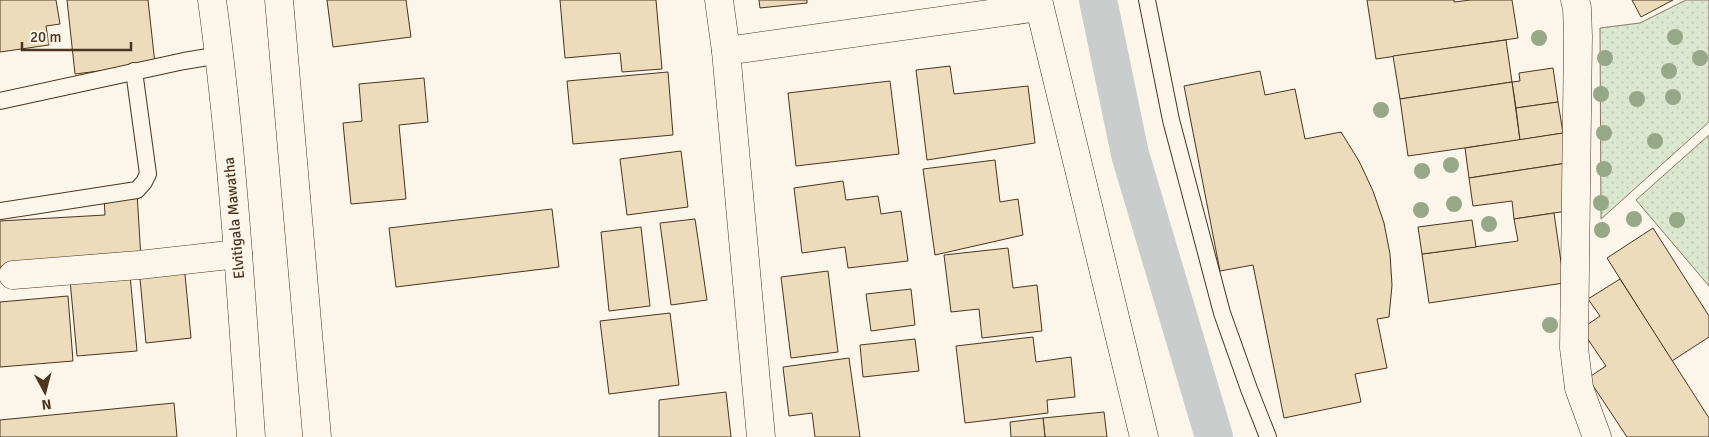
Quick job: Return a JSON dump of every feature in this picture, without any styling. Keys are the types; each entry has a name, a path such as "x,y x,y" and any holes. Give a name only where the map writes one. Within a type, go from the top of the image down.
{"main road":[{"name":"Elvitigala Mawatha","path":"212,0 220,55 252,437"},
{"path":"278,0 317,437"},
{"path":"719,0 726,51 761,437"},
{"path":"1575,0 1578,36 1574,348 1579,388 1597,437"},
{"path":"726,51 1038,4 1144,437"},
{"path":"13,274 139,265 238,254"}],"lane":[{"path":"1147,0 1171,120 1222,313 1268,437"},
{"path":"0,101 134,71 220,55"},
{"path":"0,211 138,190 148,174 134,71"}],"green space":[{"path":"1686,0 1709,0 1709,122 1601,219 1600,28 1640,23"},
{"path":"1709,135 1709,286 1636,200"}],"building":[{"path":"0,0 56,0 60,24 46,26 49,45 0,52"},
{"path":"67,0 148,0 155,64 75,74"},
{"path":"327,0 406,0 411,37 333,47"},
{"path":"560,0 656,0 662,69 622,72 620,53 565,58"},
{"path":"759,0 807,0 807,3 760,8"},
{"path":"1367,0 1454,0 1454,2 1512,0 1518,38 1376,59"},
{"path":"1632,0 1673,0 1641,17"},
{"path":"1506,40 1512,82 1400,99 1393,56"},
{"path":"950,66 954,94 1028,86 1035,143 927,160 916,70"},
{"path":"1553,68 1558,102 1516,108 1512,82 1520,81 1519,73"},
{"path":"1260,71 1265,95 1295,89 1305,139 1341,132 1359,161 1373,191 1384,223 1390,254 1392,285 1389,317 1377,319 1387,368 1355,374 1361,402 1284,418 1253,265 1220,271 1184,86"},
{"path":"668,72 673,135 573,144 567,81"},
{"path":"424,78 428,122 399,125 406,199 351,204 343,123 362,121 359,84"},
{"path":"890,81 899,154 796,166 788,93"},
{"path":"1512,82 1520,140 1408,156 1400,99"},
{"path":"1558,102 1563,133 1520,140 1516,108"},
{"path":"1563,133 1567,163 1469,178 1465,148"},
{"path":"681,151 688,207 627,215 620,159"},
{"path":"995,160 1000,202 1018,199 1023,235 935,255 923,169"},
{"path":"1567,163 1574,210 1514,219 1512,201 1473,206 1469,178"},
{"path":"843,181 846,200 878,196 881,214 901,211 908,261 848,268 845,247 802,253 794,188"},
{"path":"137,193 141,259 0,267 0,221 105,215 104,196"},
{"path":"552,209 559,267 396,287 389,228"},
{"path":"1554,213 1564,283 1429,303 1422,254 1518,241 1514,219"},
{"path":"695,219 707,300 671,305 660,223"},
{"path":"1472,220 1476,247 1422,254 1418,227"},
{"path":"641,227 650,306 609,311 601,232"},
{"path":"1653,228 1709,316 1709,337 1672,361 1607,258"},
{"path":"1008,248 1013,288 1037,285 1042,331 982,338 979,309 951,312 944,255"},
{"path":"184,264 191,338 146,343 139,268"},
{"path":"828,271 838,352 791,358 781,277"},
{"path":"130,275 137,351 77,356 70,280"},
{"path":"1620,279 1709,418 1709,437 1627,437 1588,378 1606,366 1581,329 1600,316 1588,299"},
{"path":"911,289 915,325 871,331 866,294"},
{"path":"68,296 73,361 0,367 0,302"},
{"path":"670,313 679,385 609,394 600,321"},
{"path":"1033,337 1036,362 1071,357 1075,397 1047,400 1048,413 965,423 956,346"},
{"path":"915,339 919,371 863,377 860,345"},
{"path":"849,358 860,437 815,437 812,413 789,416 783,367"},
{"path":"726,392 731,437 659,437 659,400"},
{"path":"174,403 177,437 0,437 0,420"},
{"path":"1104,412 1107,437 1045,437 1043,418"},
{"path":"1043,418 1045,437 1011,437 1010,422"}],"waterway":[{"path":"1098,0 1130,154 1214,437"}]}
